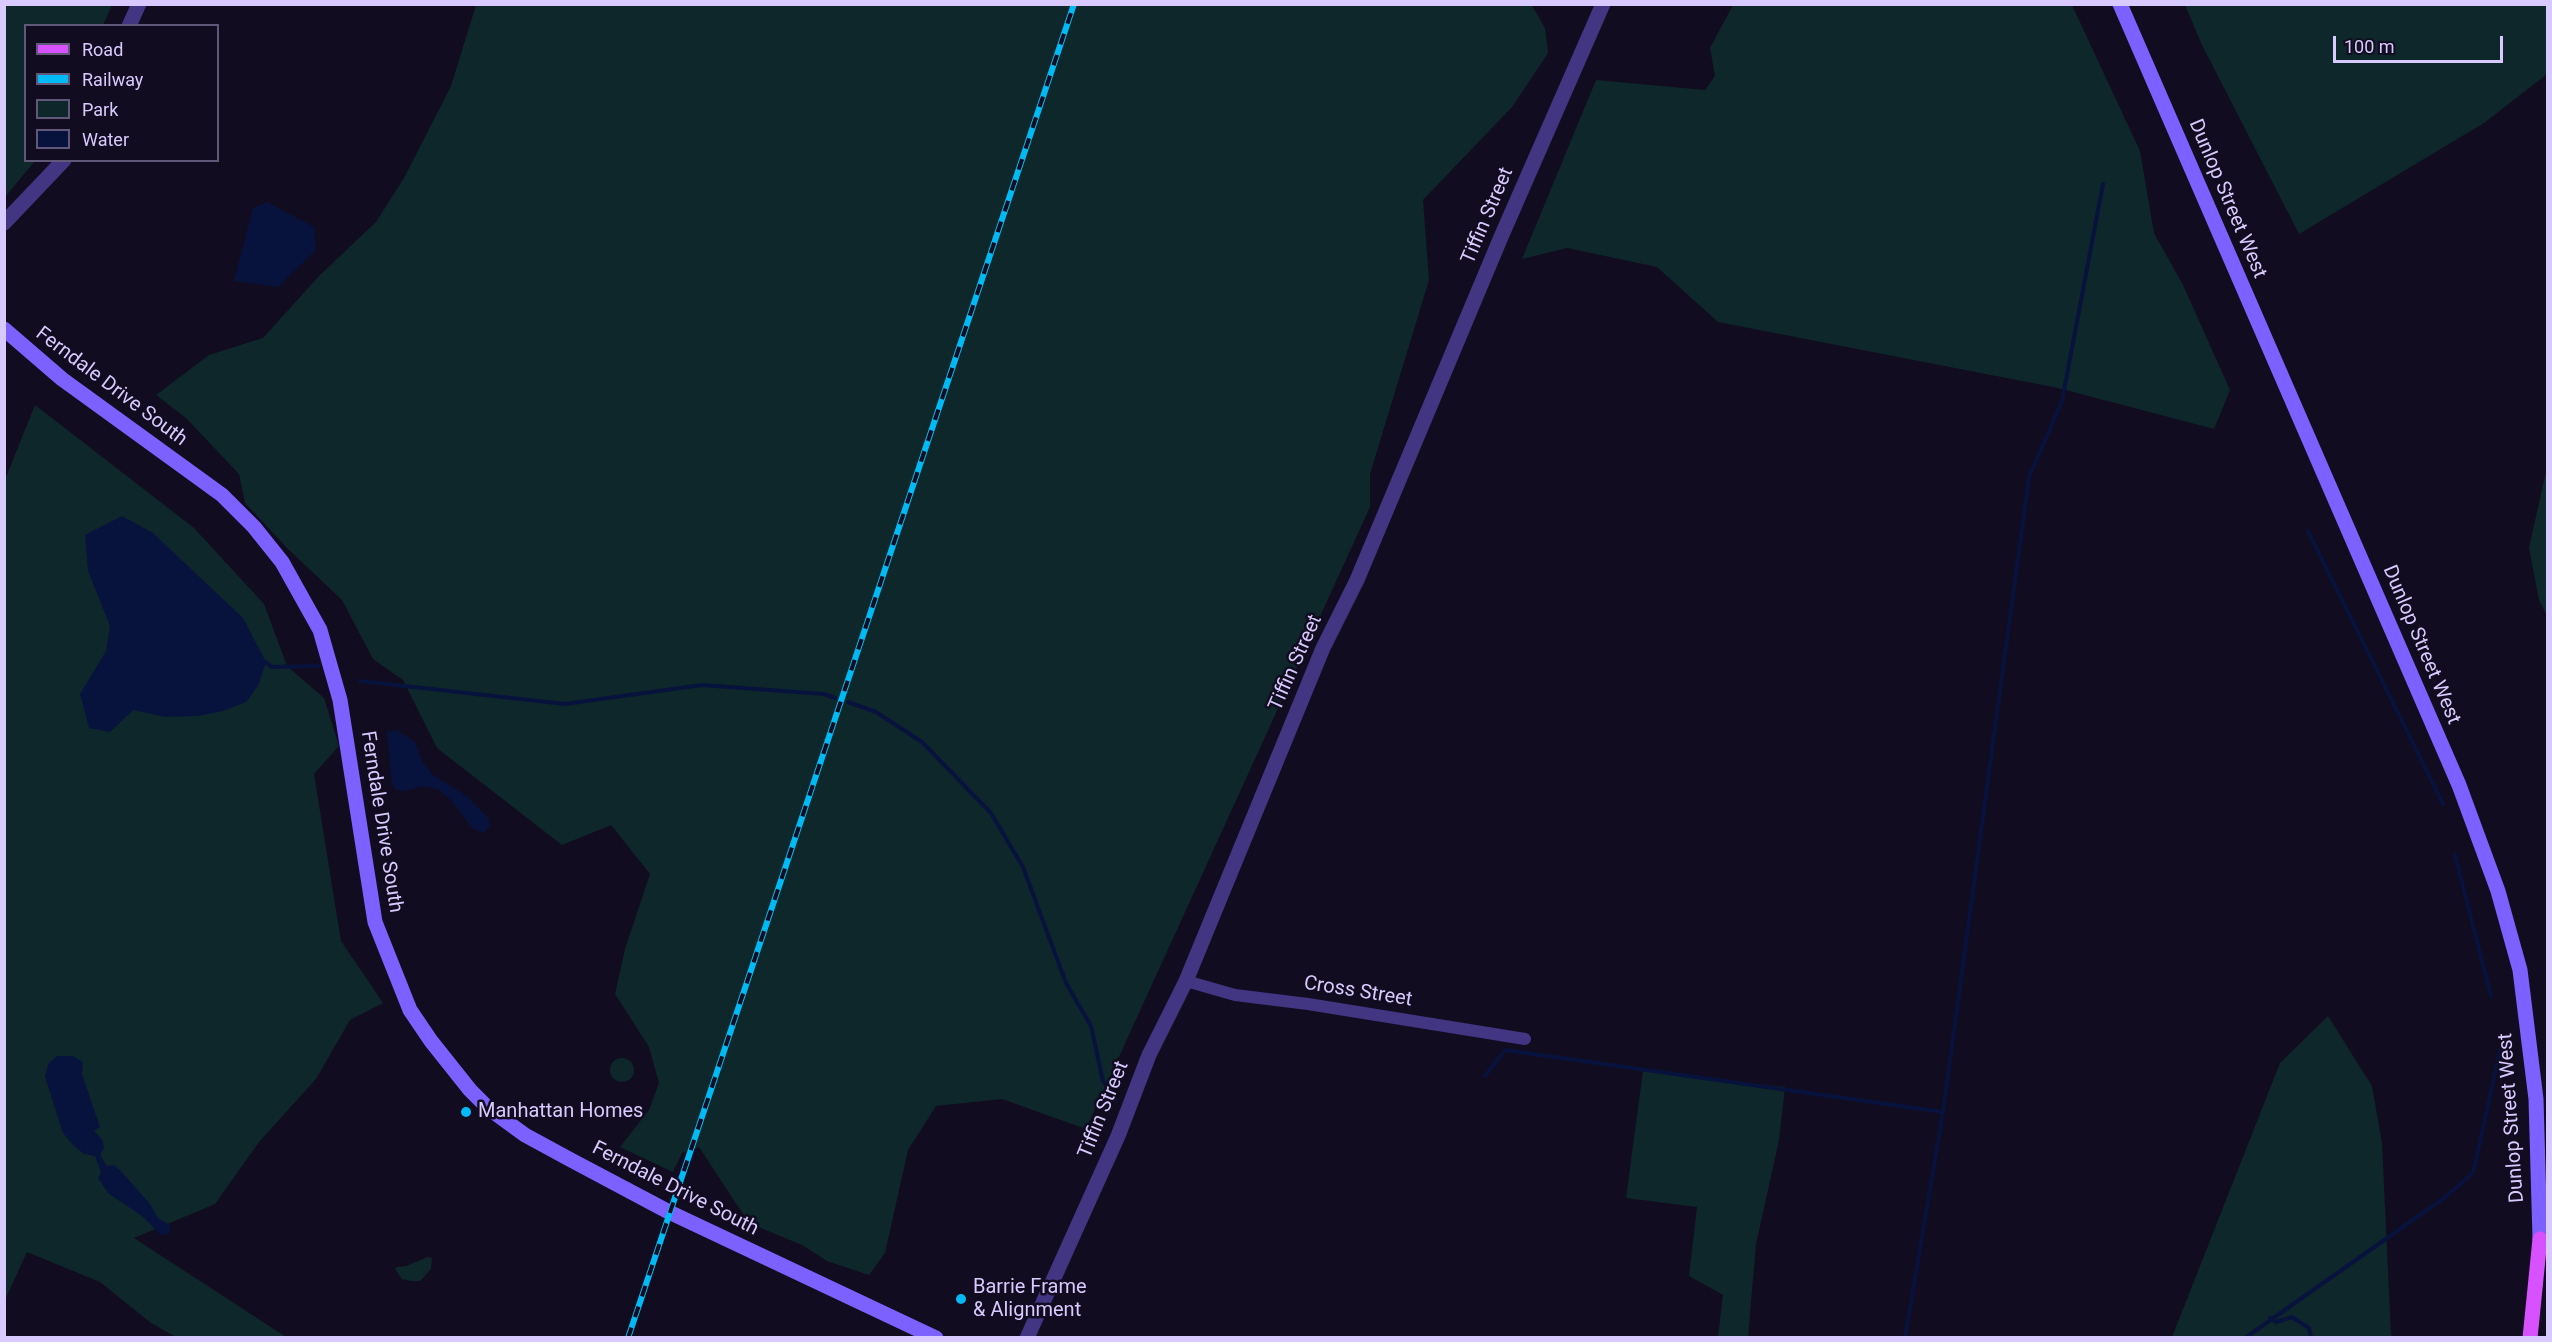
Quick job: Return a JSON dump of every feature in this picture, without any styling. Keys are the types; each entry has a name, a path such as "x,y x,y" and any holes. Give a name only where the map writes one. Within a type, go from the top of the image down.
{"main road":[{"name":"Dunlop Street West","path":"2120,4 2459,785 2498,891 2520,969 2536,1099 2540,1239 2530,1338"},
{"name":"Ferndale Drive South","path":"4,329 62,380 222,495 254,526 282,561 320,630 340,700 375,922 410,1010 470,1090 488,1108 525,1135 571,1160 669,1212 936,1338"}],"street":[{"path":"130,24 139,4"},
{"name":"Tiffin Street","path":"1028,1338 1118,1136 1149,1055 1186,981 1323,648 1357,580 1501,237 1603,4"},
{"path":"4,223 62,162"},
{"name":"Cross Street","path":"1186,981 1235,995 1308,1004 1525,1039"}],"green space":[{"path":"5,4 112,5 103,24 24,24 24,162 34,162 5,197"},
{"path":"1531,4 1545,28 1548,53 1512,107 1423,200 1429,280 1370,474 1370,507 1086,1129 1002,1099 936,1106 908,1150 885,1253 869,1275 827,1261 802,1245 749,1223 699,1147 682,1153 673,1172 620,1147 649,1110 659,1083 649,1047 615,994 625,949 650,874 611,825 562,845 437,748 403,680 373,659 342,600 287,548 245,503 239,474 186,418 156,395 209,355 263,338 319,276 376,222 404,178 451,86 476,5"},
{"path":"1733,5 2072,5 2140,151 2154,233 2183,285 2230,390 2214,429 2058,388 1718,322 1657,267 1567,248 1522,259 1596,80 1705,90 1715,76 1710,48"},
{"path":"2185,5 2547,5 2547,74 2484,123 2299,234 2202,45"},
{"path":"35,405 194,528 264,604 287,666 324,698 339,746 314,774 341,941 383,1003 350,1020 316,1079 259,1142 215,1204 134,1238 286,1337 176,1337 151,1323 100,1282 27,1252 5,1300 4,482"},
{"path":"2547,473 2547,616 2539,600 2529,548"},
{"path":"2328,1016 2372,1086 2382,1143 2391,1335 2396,1337 2172,1337 2280,1063"},
{"path":"622,1058 630,1062 634,1070 630,1078 622,1082 614,1078 610,1070 614,1062"},
{"path":"1643,1071 1785,1087 1779,1140 1756,1244 1748,1337 1718,1337 1723,1295 1689,1276 1697,1207 1626,1198"},
{"path":"428,1257 432,1258 431,1269 420,1281 402,1279 395,1269 397,1267 406,1266"}],"water":[{"path":"267,202 314,227 316,250 278,287 234,281 253,208"},
{"path":"122,516 153,533 243,618 266,662 258,686 246,702 223,711 198,716 165,717 133,710 110,732 89,728 80,694 106,651 110,626 88,571 85,535"},
{"path":"396,730 415,742 422,761 432,774 468,797 488,818 490,826 484,833 473,829 450,799 437,789 422,786 405,791 396,790 392,784 387,732"},
{"path":"57,1056 73,1056 83,1062 82,1074 100,1127 94,1131 102,1139 104,1148 100,1155 107,1166 114,1165 121,1171 150,1204 158,1218 170,1225 167,1235 160,1234 142,1216 108,1193 98,1178 101,1172 95,1156 84,1154 63,1133 45,1077 48,1064"}],"waterway":[{"path":"1905,1338 1943,1112 2029,477 2062,401 2103,184"},
{"path":"2308,531 2443,804"},
{"path":"266,662 271,667 318,666"},
{"path":"360,681 565,704 702,685 824,694 835,698"},
{"path":"848,702 876,712 922,742 991,813 1023,867 1066,983 1091,1026 1103,1081 1116,1100"},
{"path":"2455,855 2491,996"},
{"path":"1485,1076 1505,1050 1943,1112"},
{"path":"2245,1338 2444,1198 2473,1173 2500,1050"},
{"path":"2270,1318 2276,1322 2292,1317 2309,1328 2311,1338"}],"railway":[{"path":"628,1338 1074,4"}],"place":[{"name":"Manhattan Homes","path":"466,1112"},
{"name":"Barrie Frame & Alignment","path":"961,1299"}]}
